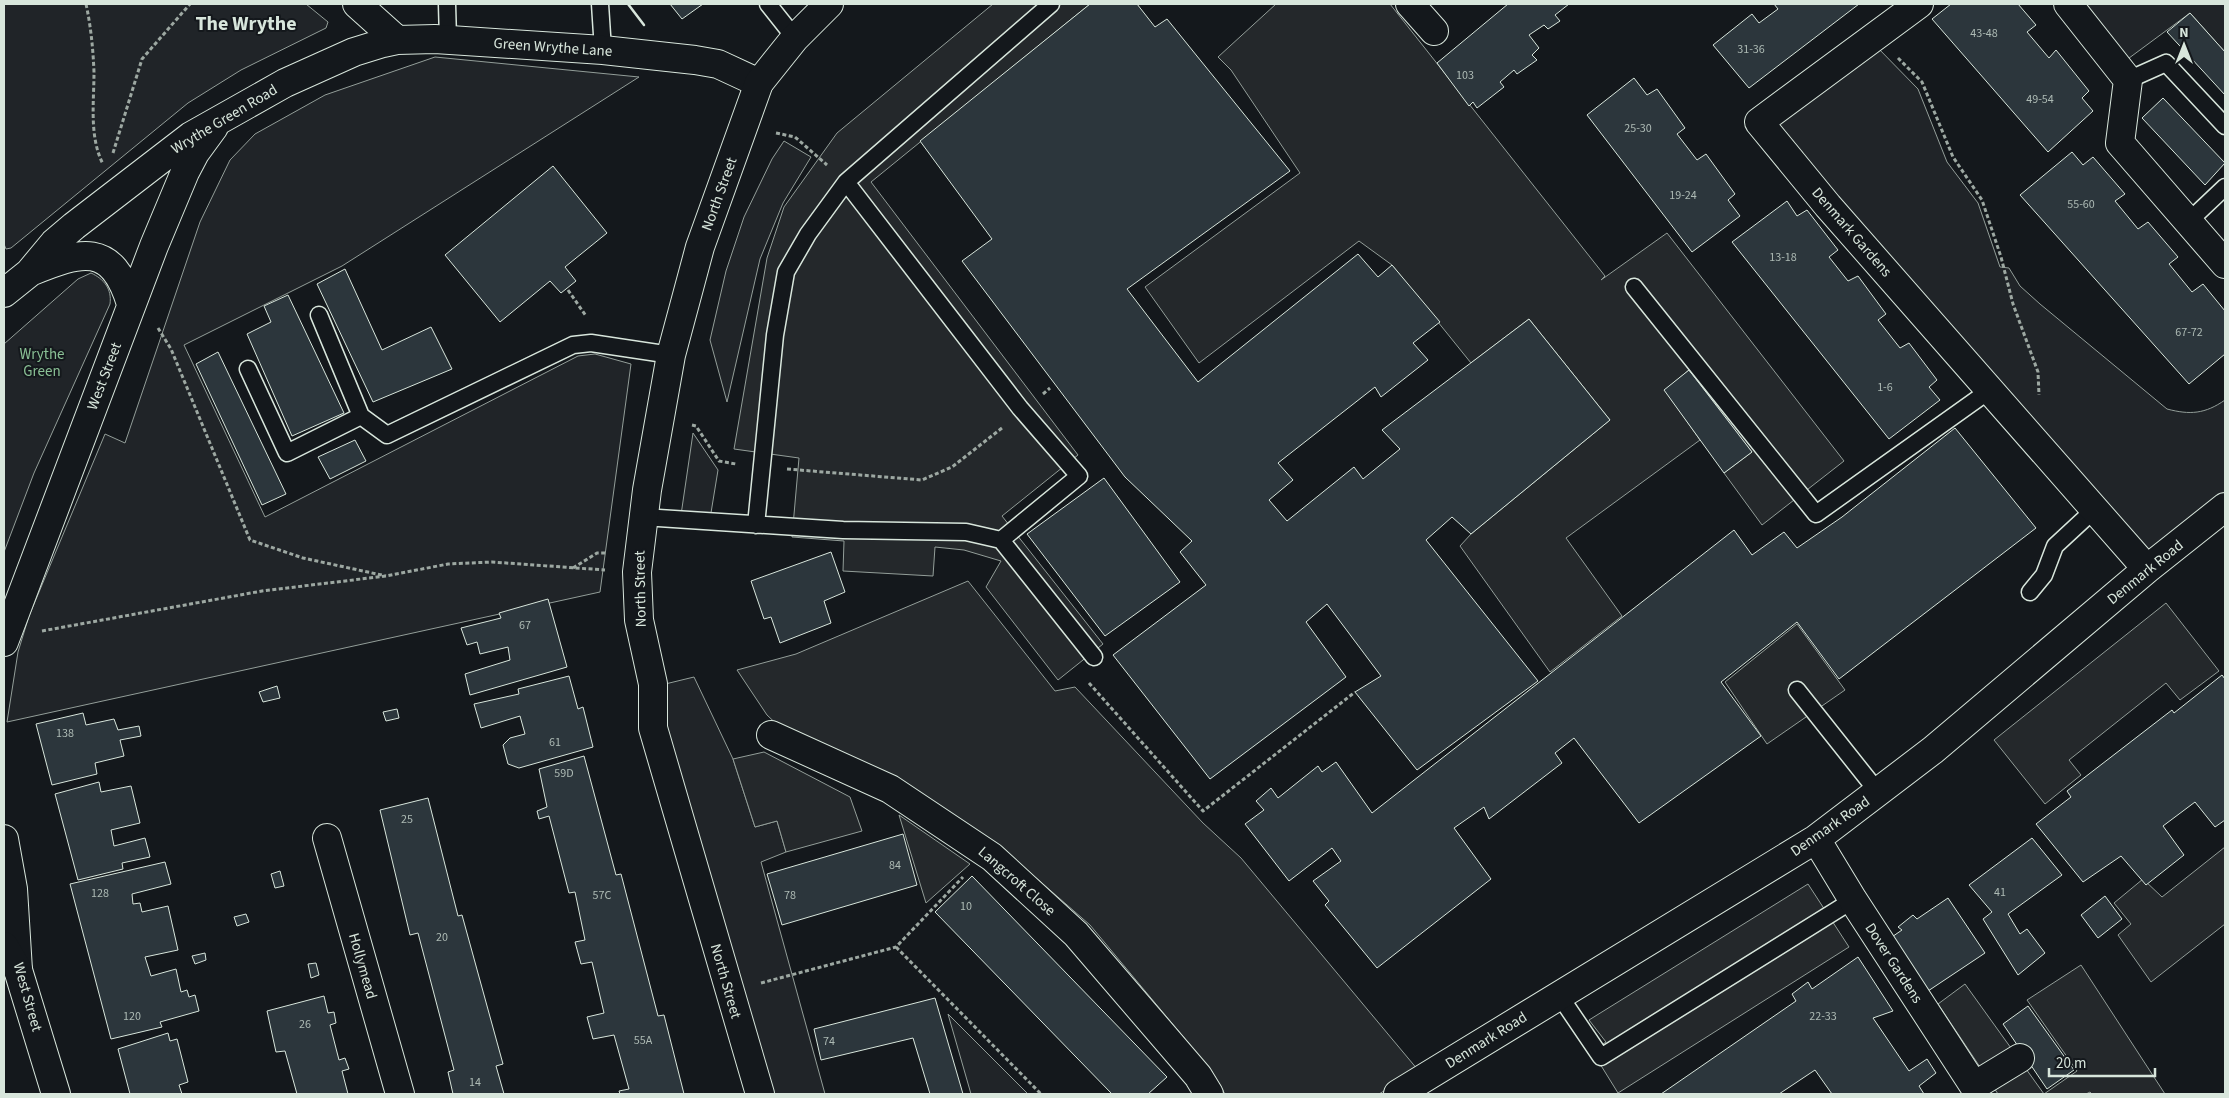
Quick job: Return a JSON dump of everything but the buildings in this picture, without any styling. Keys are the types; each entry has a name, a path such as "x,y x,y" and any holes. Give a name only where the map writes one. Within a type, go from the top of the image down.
{"street":[{"path":"357,4 397,40"},
{"name":"North Street","path":"760,1094 653,728 653,684 644,651 638,606 638,554 671,355 700,247 759,83 795,38 829,4"},
{"path":"1410,4 1434,31"},
{"name":"Denmark Gardens","path":"1919,4 1759,122 1828,206 2147,569"},
{"path":"2072,5 2128,80 2120,143 2225,264"},
{"name":"Green Wrythe Lane","path":"397,40 448,40 603,50 695,60 718,64 759,83"},
{"name":"Wrythe Green Road","path":"4,290 29,273 54,243 74,226 168,152 221,118 285,83 354,52 397,40"},
{"name":"West Street","path":"4,640 131,304 185,172 195,153 221,118"},
{"path":"29,273 73,257 94,256 104,260 115,269 125,285 131,304"},
{"name":"Denmark Road","path":"1398,1094 1816,839 1933,750 2147,569 2225,507"},
{"name":"Langcroft Close","path":"771,736 890,789 986,852 1076,934 1198,1076 1209,1094"},
{"name":"Hollymead","path":"327,838 400,1094"},
{"name":"West Street","path":"4,839 13,889 18,970 56,1094"},
{"name":"Dover Gardens","path":"1816,839 1975,1090 2020,1058"},
{"path":"4,946 18,970"}],"lane":[{"path":"447,4 448,40"},
{"path":"600,4 603,50"},
{"path":"768,4 795,38"},
{"path":"756,525 774,336 786,272 808,234 846,182 1051,4"},
{"path":"2128,80 2166,63 2225,126"},
{"path":"846,182 1023,412 1079,476 1001,540"},
{"path":"2188,222 2225,187"},
{"path":"1634,287 1816,514 1990,390"},
{"path":"320,315 361,416 387,435 573,345 591,343 671,355"},
{"path":"248,369 287,453 361,416"},
{"path":"2030,592 2044,575 2055,546 2095,509"},
{"path":"643,517 843,530 966,532 1001,540 1094,656"},
{"path":"1797,690 1878,792"},
{"path":"1559,995 1601,1057 1853,900"}],"path":[{"path":"86,4 93,47 94,129 98,153 104,166 113,152 142,59 190,4"},
{"path":"1877,36 1922,82 1953,157 1982,200 2001,257 2013,304 2038,372 2040,402"},
{"path":"744,127 795,137 846,182"},
{"path":"154,320 171,349 250,540 303,558 386,576"},
{"path":"659,419 696,426 719,461 762,467 922,480 952,467 1023,412 1050,388"},
{"path":"572,569 597,553 613,553"},
{"path":"4,640 262,591 386,576 448,564 483,562 609,571"},
{"path":"1094,656 1087,682 1203,811 1355,692"},
{"path":"730,992 896,947 986,852"},
{"path":"896,947 1041,1094"}],"green space":[{"path":"4,4 306,4 328,22 326,28 241,70 188,103 11,248 6,249 4,244"},
{"path":"2085,4 2225,4 2225,52 2190,13 2121,64"},
{"path":"1875,45 1918,89 1947,162 1978,203 2000,267 2009,268 2020,286 2040,304 2167,409 2183,412 2204,411 2225,400 2225,497 2148,557 1770,119"},
{"path":"435,57 639,77 342,266 184,345 265,517 578,356 595,354 631,364 600,592 7,722 18,652 29,616 105,434 125,443 200,222 230,160 255,134 325,95"},
{"path":"784,141 811,157 783,203 760,259 727,402 710,340 726,271 744,217 772,159"},
{"name":"Wrythe Green","path":"91,273 100,278 106,285 110,294 110,304 34,473 4,552 4,344 78,279"},
{"path":"693,433 718,470 710,519 681,515"},
{"path":"694,677 733,759 755,827 777,821 786,852 761,862 825,1094 760,1094 731,999 657,686"},
{"path":"948,1014 1028,1094 971,1094"}],"shaded area":[{"path":"993,4 1090,4 871,182 1078,455 1002,516 1103,644 1058,680 986,587 1001,561 964,550 935,547 933,576 843,571 844,541 792,537 799,458 734,449 767,258 784,207 837,133"},
{"path":"1276,4 1390,4 1605,276 1601,280 1667,233 1844,461 1762,525 1724,473 1752,452 1689,370 1665,390 1700,440 1566,538 1622,616 1550,672 1460,546 1471,534 1610,420 1529,319 1471,363 1392,265 1359,241 1199,363 1145,287 1300,173 1231,70 1218,57"},
{"path":"968,581 1055,691 1075,687 1203,823 1241,858 1418,1070 1379,1094 1225,1094 1211,1070 1090,925 1004,850 785,732 767,715 737,670 796,654"},
{"path":"2166,603 2219,671 2180,700 2166,683 2069,760 2081,775 2045,804 1994,740"},
{"path":"1797,624 1845,690 1767,744 1725,682"},
{"path":"764,752 850,797 862,831 786,852 777,821 755,827 733,759"},
{"path":"899,815 970,864 926,903"},
{"path":"2225,847 2225,924 2151,982 2118,935 2131,924 2114,903 2143,879 2162,897"},
{"path":"1808,884 1849,947 1618,1093 1592,1051 1606,1042 1589,1020"},
{"path":"2081,965 2165,1094 2092,1094 2090,1092 2086,1094 2044,1094 2077,1071 2027,1000"},
{"path":"1965,984 2044,1094 1998,1094 1938,1004"}],"wall":[{"path":"628,4 644,25"}],"district":[{"name":"The Wrythe","path":"246,23"}]}
